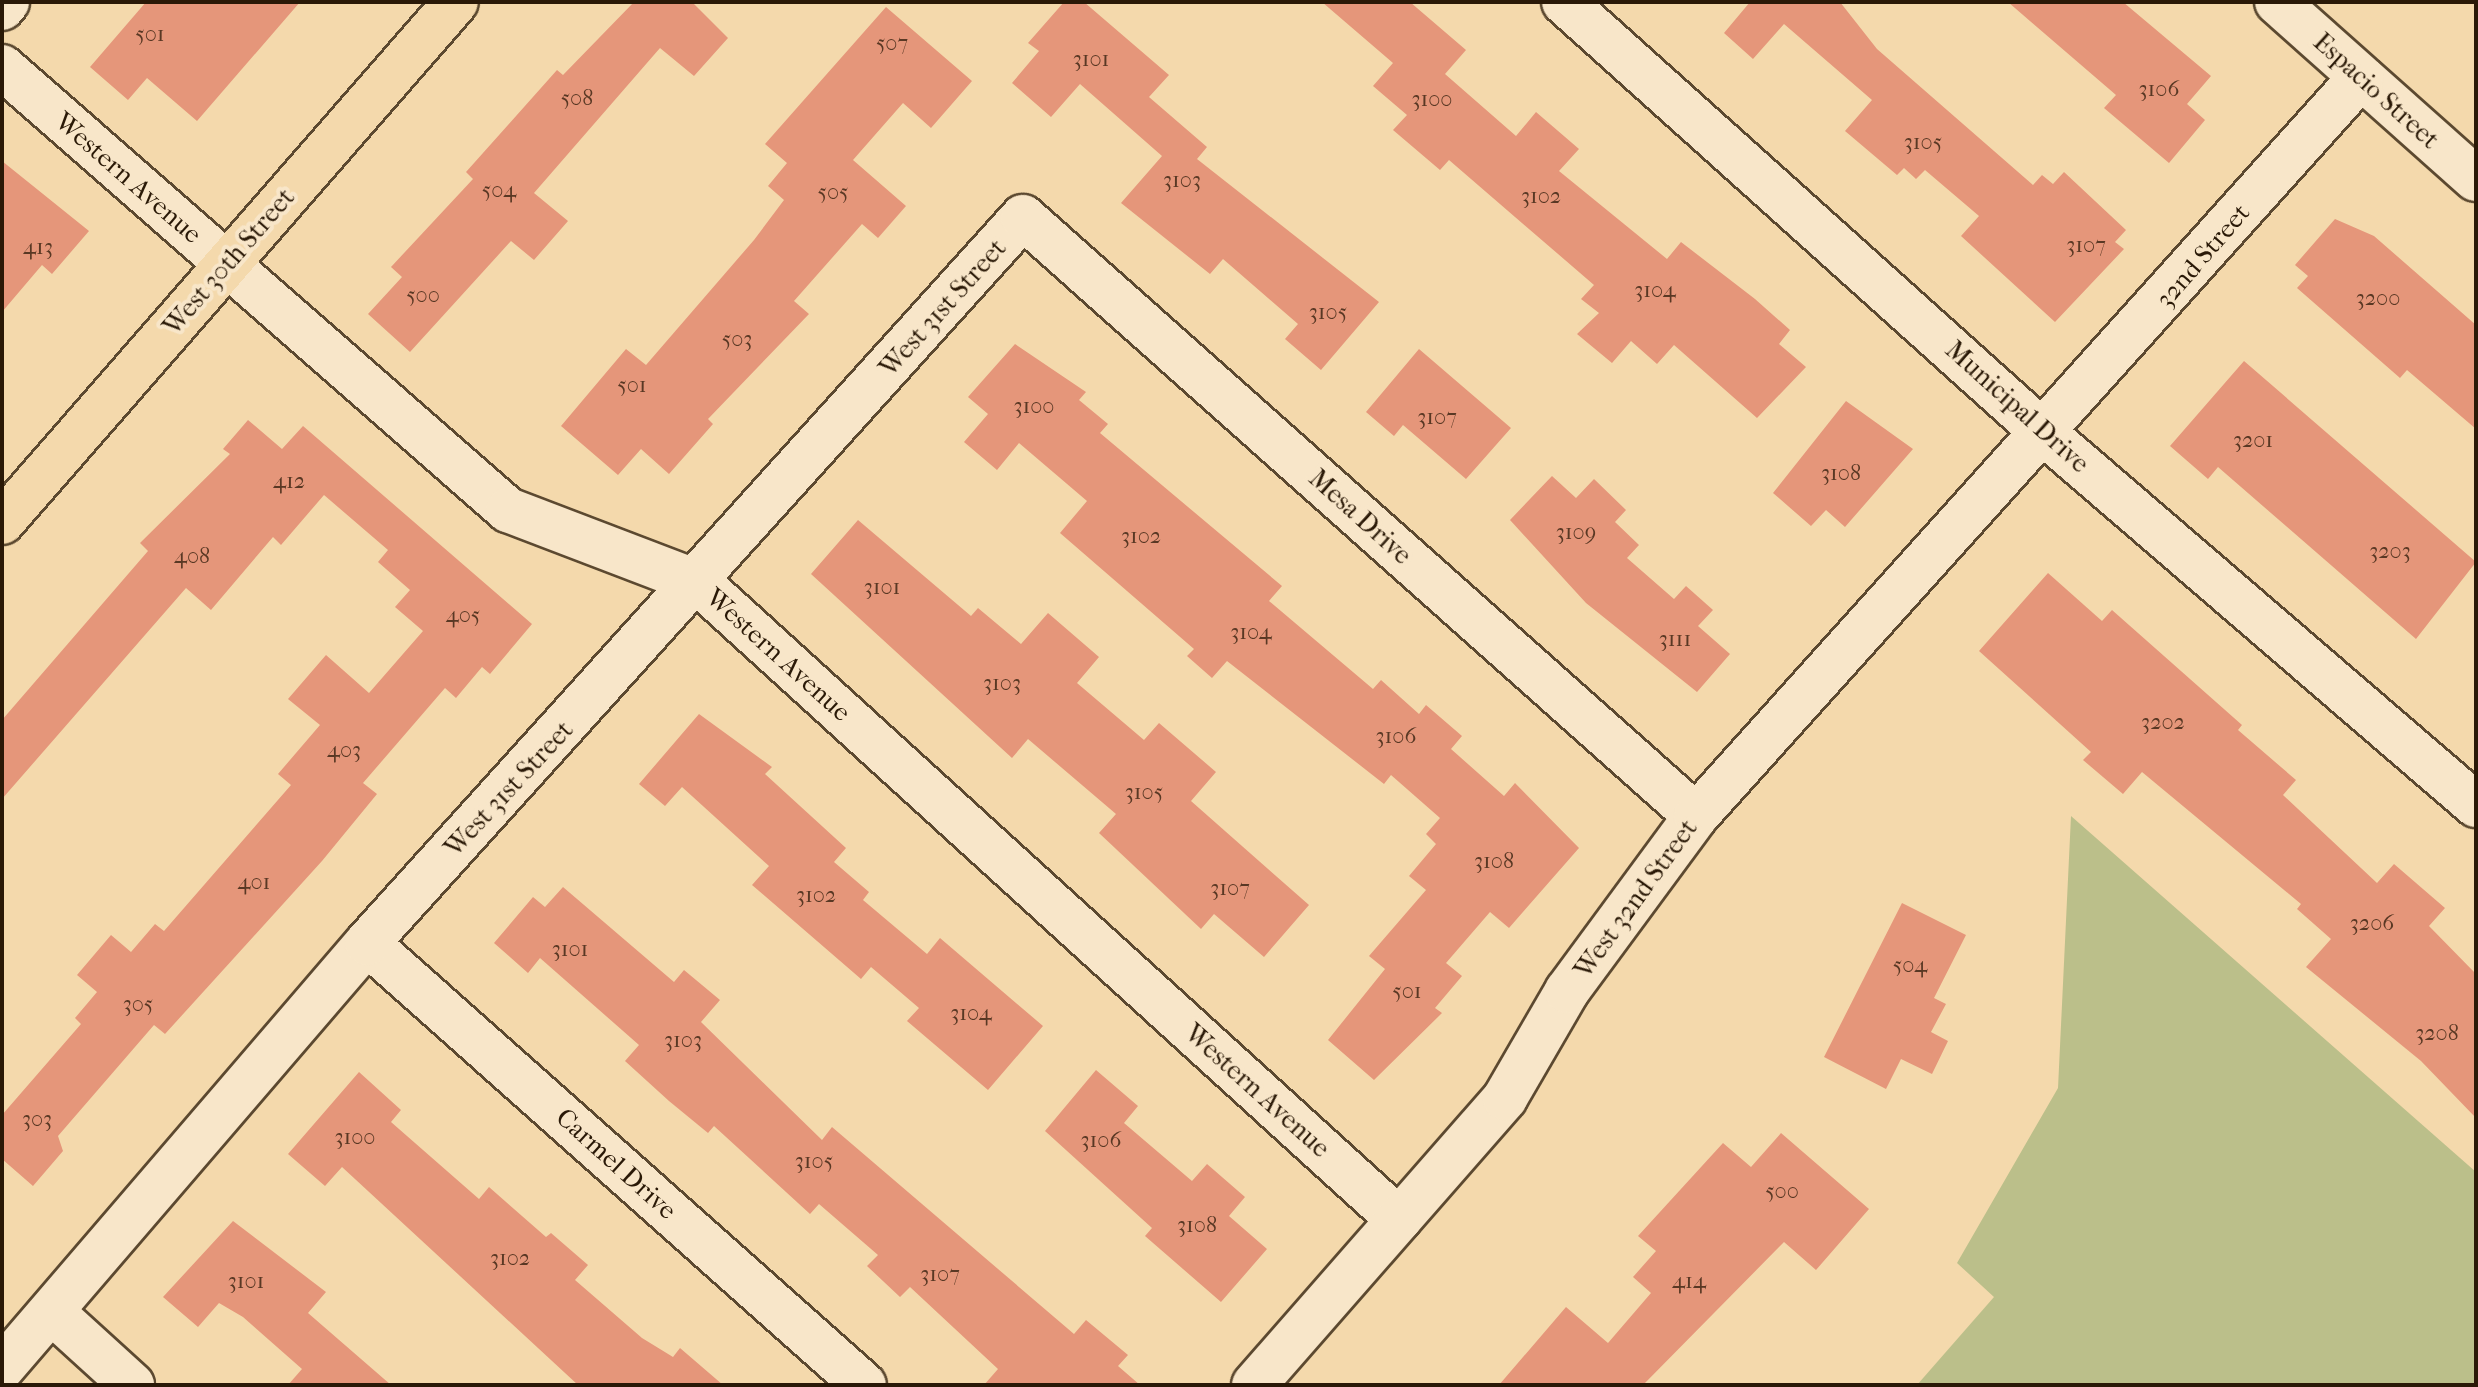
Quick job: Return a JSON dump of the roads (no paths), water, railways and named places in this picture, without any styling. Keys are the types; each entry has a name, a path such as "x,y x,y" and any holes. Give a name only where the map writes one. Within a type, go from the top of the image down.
{"main road":[{"name":"West 30th Street","path":"2,522 456,2"}],"street":[{"path":"2,8 7,2"},
{"name":"Municipal Drive","path":"1564,2 2045,434 2476,805"},
{"name":"Espacio Street","path":"2277,2 2476,179"},
{"name":"Western Avenue","path":"2,67 508,510 699,583 1399,1220"},
{"name":"32nd Street","path":"2045,434 2361,77"},
{"name":"West 31st Street","path":"2,1368 53,1313 367,943 699,583 1023,217"},
{"name":"Mesa Drive","path":"1023,217 1696,816"},
{"name":"West 32nd Street","path":"1254,1385 1505,1098 1567,991 1696,816 2045,434"},
{"name":"Carmel Drive","path":"367,943 864,1385"},
{"path":"53,1313 132,1385"}]}
